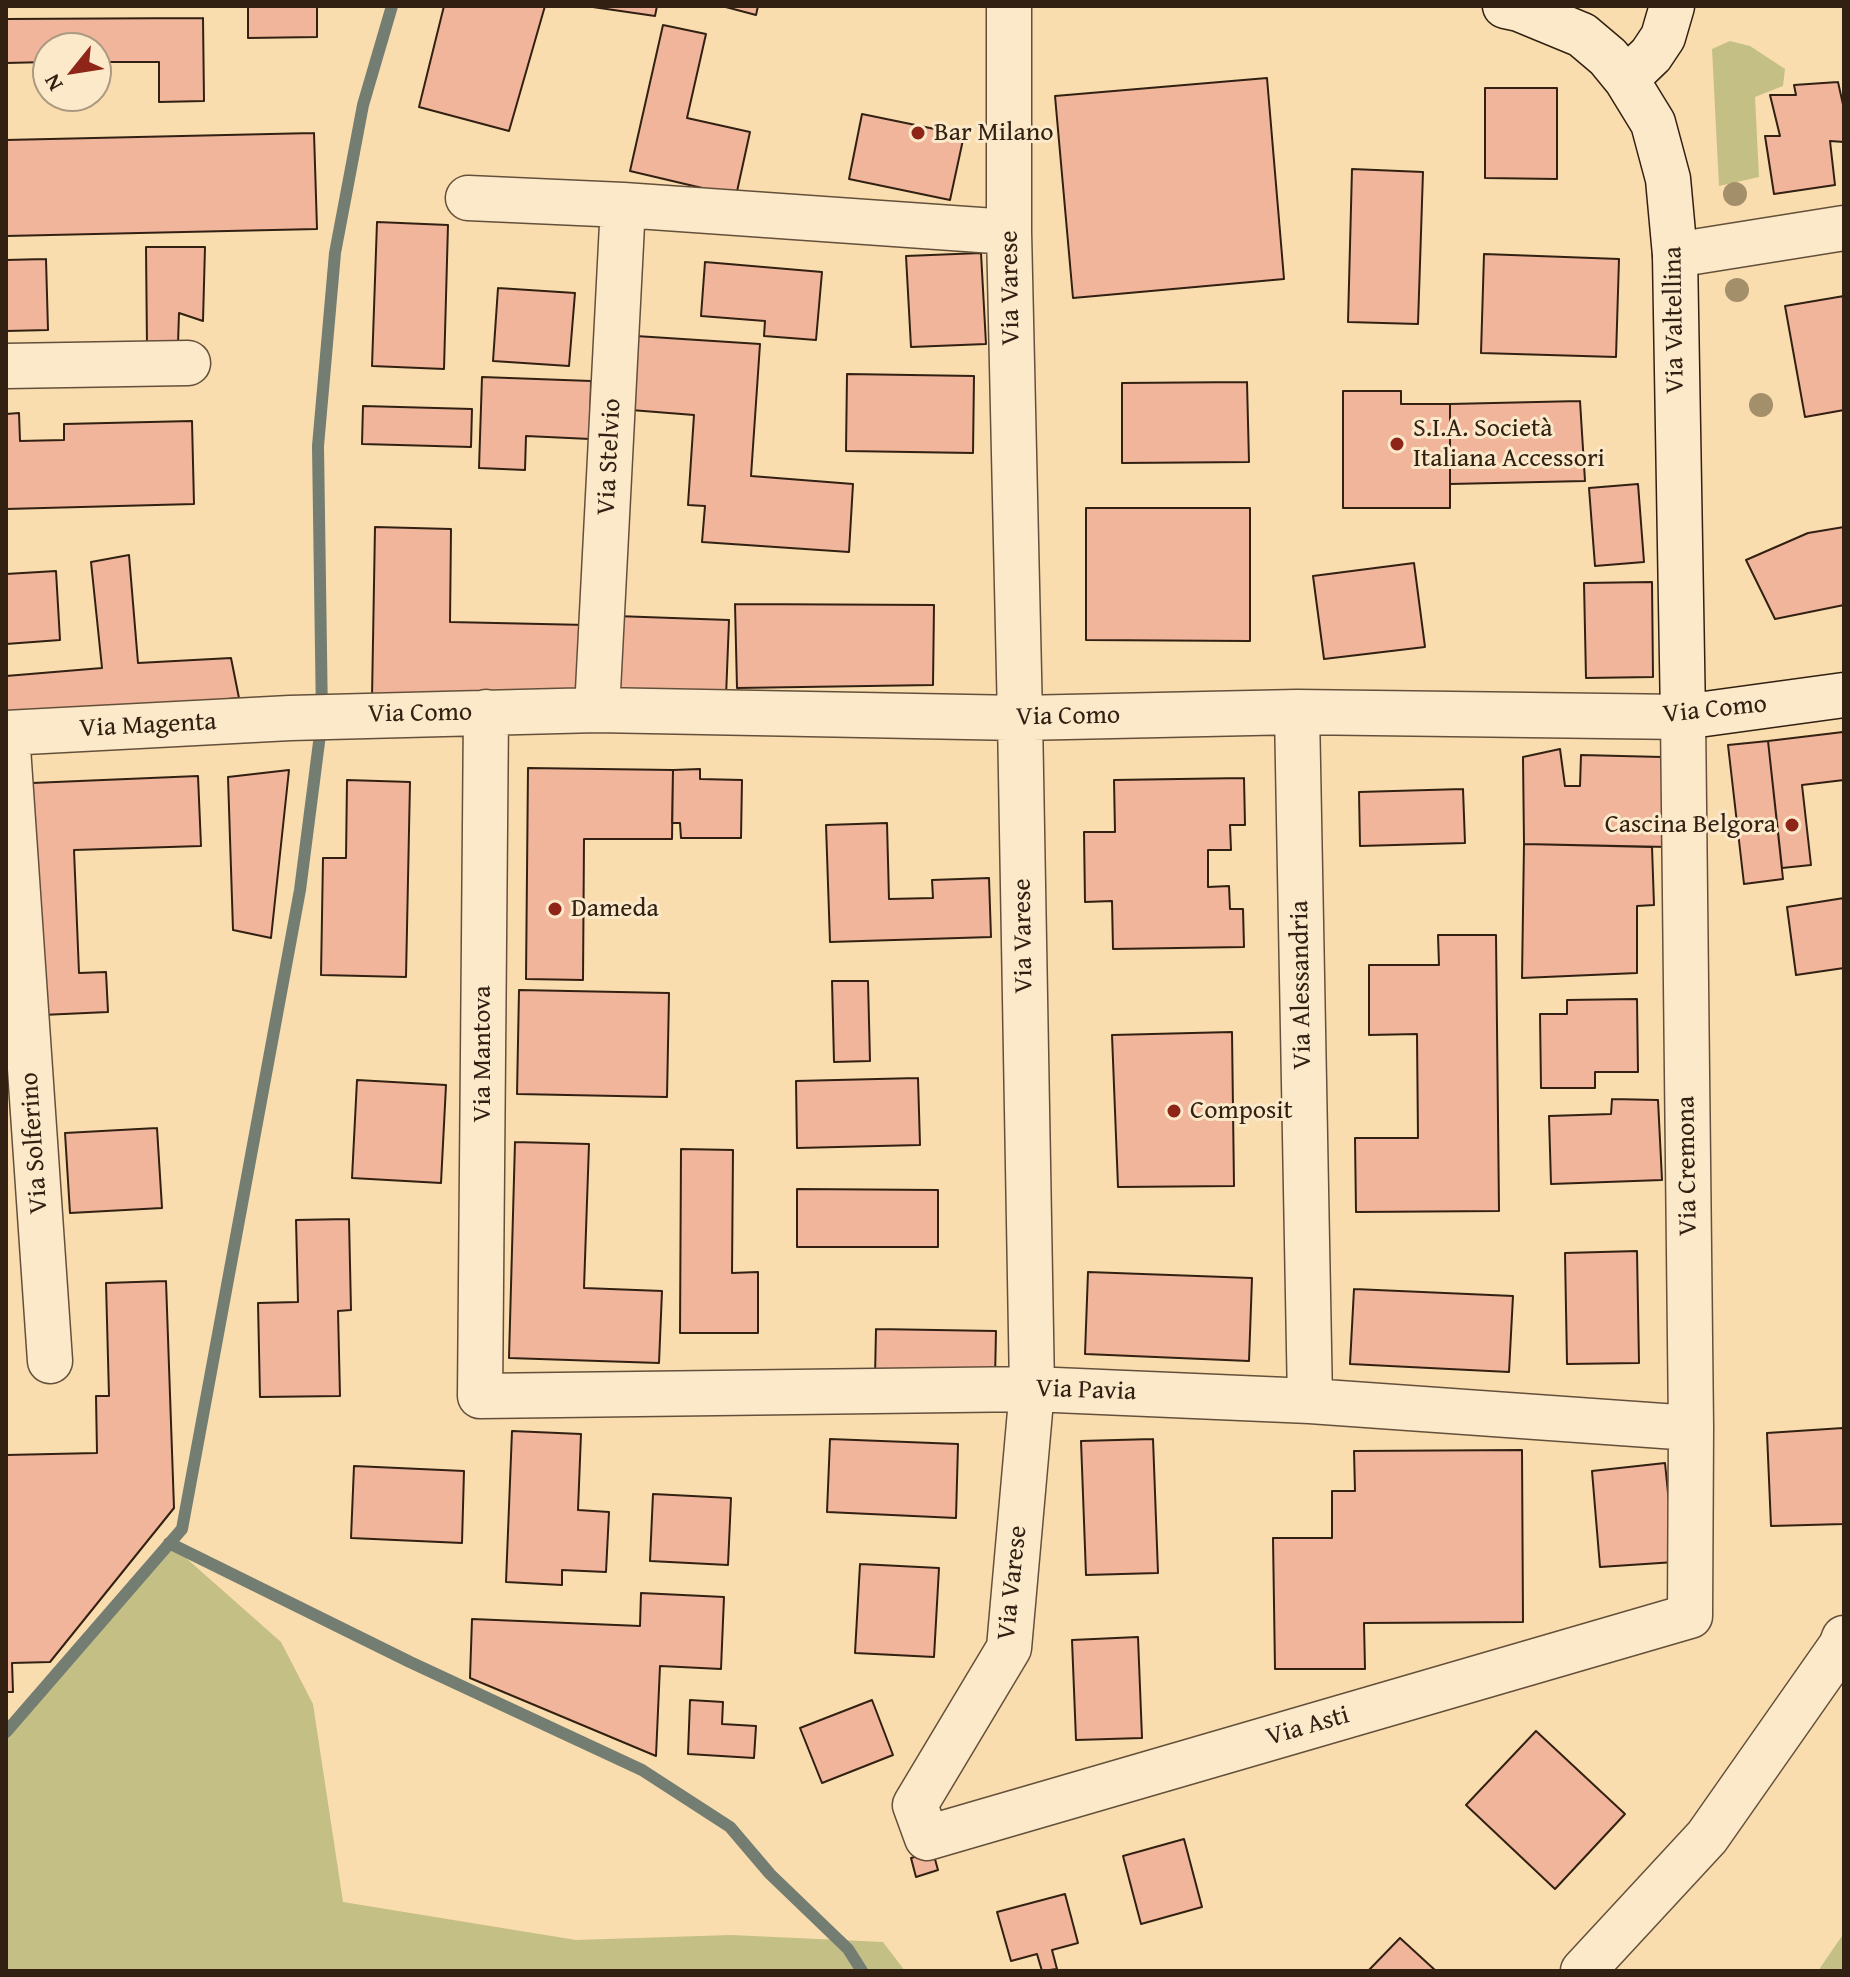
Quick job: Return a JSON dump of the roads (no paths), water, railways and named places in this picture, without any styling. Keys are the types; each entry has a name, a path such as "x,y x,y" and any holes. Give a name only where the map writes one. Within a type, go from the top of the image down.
{"street":[{"name":"Via Varese","path":"927,1838 915,1805 1009,1648 1032,1389 1009,232 1009,6"},
{"name":"Via Valtellina","path":"1505,6 1582,35 1608,57 1626,79 1653,123 1668,179 1675,255 1683,717"},
{"path":"1626,79 1663,37 1672,6"},
{"path":"468,198 623,205 1009,232"},
{"name":"Via Stelvio","path":"597,710 623,205"},
{"path":"1675,255 1844,228"},
{"path":"6,366 188,363"},
{"name":"Via Como","path":"290,718 597,710 1020,718 1297,712 1683,717 1844,695"},
{"name":"Via Mantova","path":"480,1396 486,712"},
{"name":"Via Alessandria","path":"1297,712 1310,1401"},
{"name":"Via Cremona","path":"1683,717 1691,1428 1690,1616"},
{"name":"Via Magenta","path":"6,733 290,718"},
{"name":"Via Solferino","path":"6,733 50,1361"},
{"name":"Via Pavia","path":"480,1396 1032,1389 1310,1401 1691,1428"},
{"name":"Via Asti","path":"927,1838 1690,1616"},
{"path":"1583,1971 1707,1837 1844,1638"}],"waterway":[{"path":"6,1732 182,1529 300,890 322,719 318,446 335,253 363,105 392,6"},
{"path":"169,1543 410,1662 642,1770 730,1827 770,1874 848,1949 862,1971"}],"place":[{"name":"Bar Milano","path":"918,133"},
{"name":"S.I.A. Società Italiana Accessori","path":"1397,444"},
{"name":"Cascina Belgora","path":"1792,825"},
{"name":"Dameda","path":"555,909"},
{"name":"Composit","path":"1174,1111"}]}
